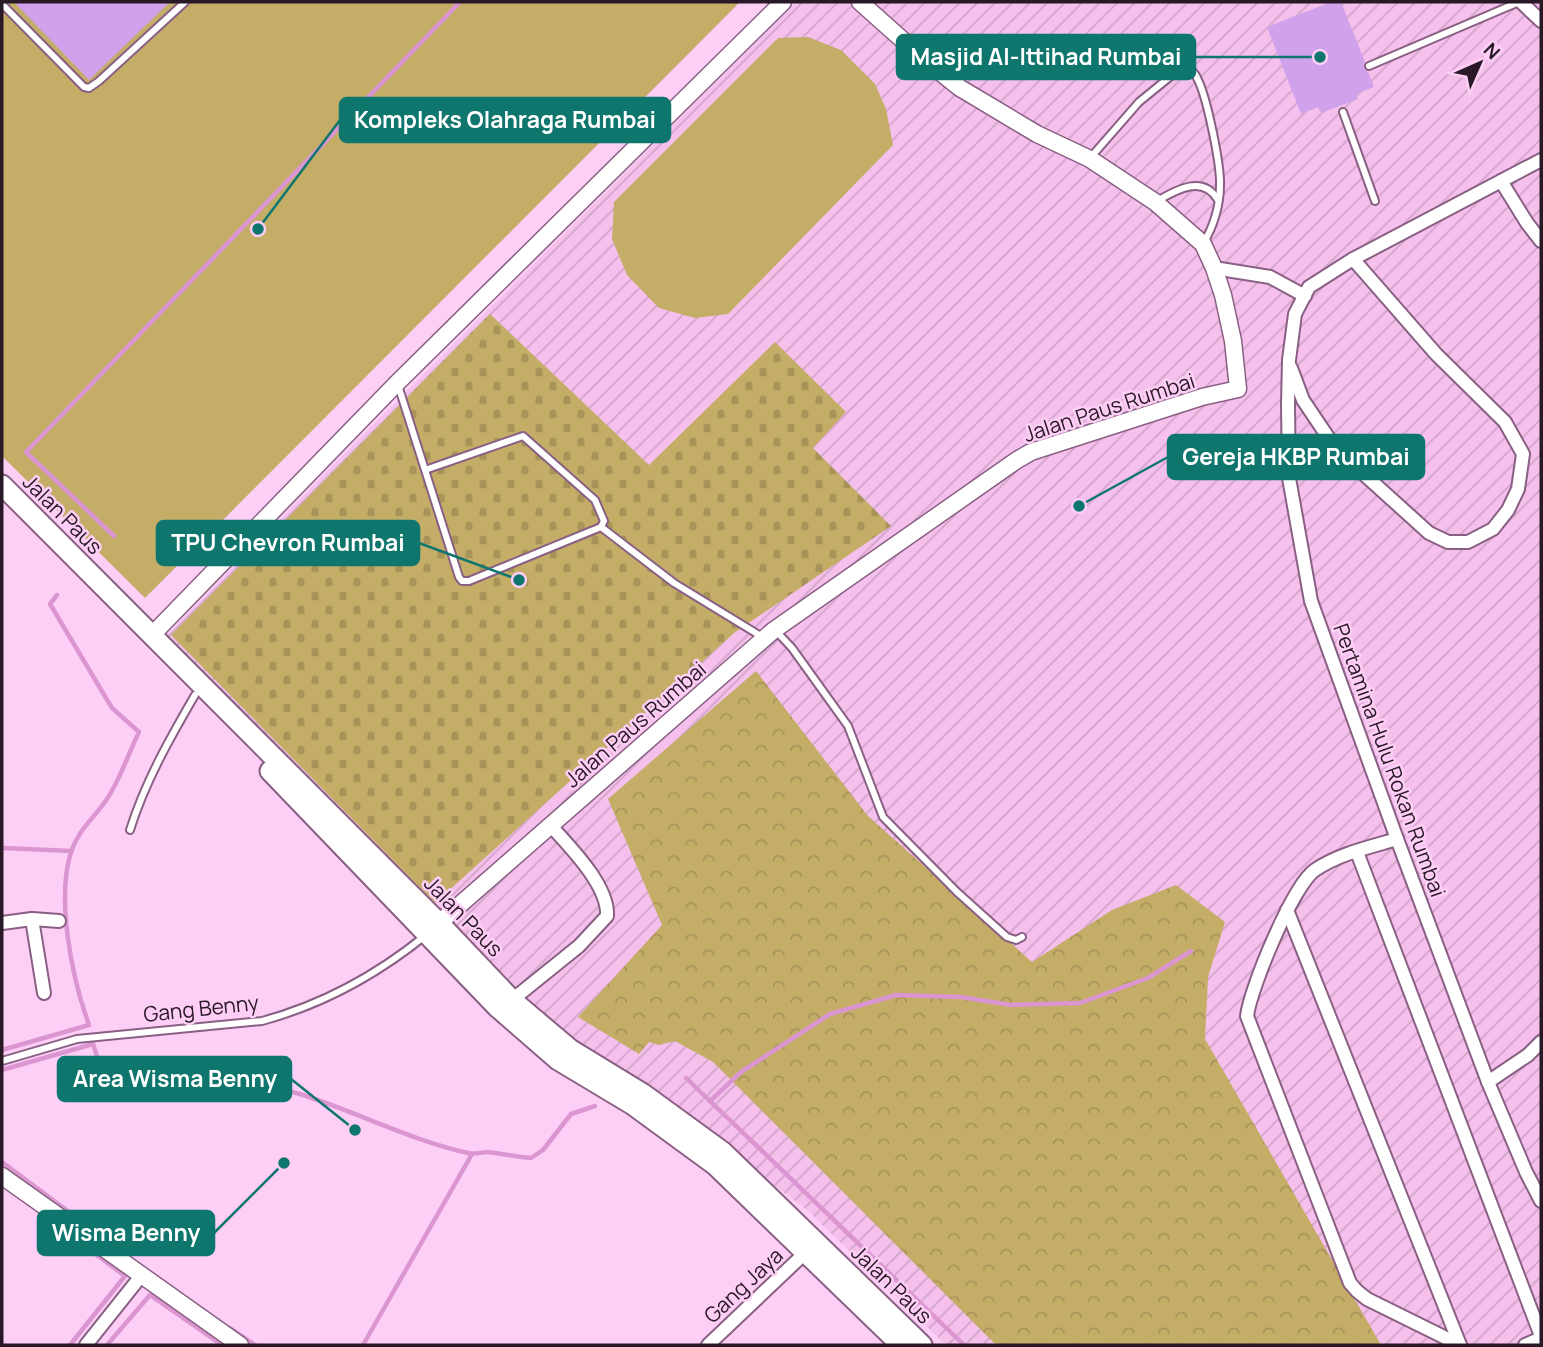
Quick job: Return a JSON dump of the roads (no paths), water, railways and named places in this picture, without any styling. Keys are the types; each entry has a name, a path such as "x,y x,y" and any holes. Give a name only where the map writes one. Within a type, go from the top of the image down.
{"main road":[{"name":"Jalan Paus","path":"2,485 148,639 433,928 498,1007 558,1060 633,1105 715,1165 901,1345"},
{"name":"Jalan Paus","path":"2,500 82,583 148,639 195,695 433,928 569,1049 642,1093 723,1152 922,1345"}],"street":[{"path":"148,639 397,383 783,2"},
{"name":"Jalan Paus Rumbai","path":"433,928 769,634 1031,452 1202,397 1238,389 1233,341 1223,295 1203,244 1155,202 1090,159 1038,134 960,88 860,2"},
{"path":"870,2 877,18"},
{"path":"1520,2 1541,21"},
{"path":"1214,268 1270,277 1305,296 1309,287 1353,259 1541,160"},
{"path":"1501,181 1541,241"},
{"path":"1289,360 1303,400 1336,449 1429,533 1448,542 1468,542 1493,529 1508,510 1518,489 1523,454 1505,422 1436,354 1353,259"},
{"name":"Pertamina Hulu Rokan Rumbai","path":"1305,296 1296,314 1289,360 1289,478 1311,601 1488,1082 1541,1201"},
{"path":"512,1000 579,946 607,916 602,891 581,860 551,826"},
{"path":"1397,839 1315,870 1303,881 1287,910 1248,1004 1247,1016 1350,1283 1367,1299 1460,1345"},
{"path":"1357,852 1541,1337 1524,1345"},
{"path":"1287,910 1460,1345"},
{"path":"2,923 32,919 59,921"},
{"path":"32,919 44,993"},
{"path":"1488,1082 1535,1056 1541,1042"},
{"path":"2,1176 240,1345"},
{"name":"Gang Jaya","path":"708,1345 805,1253"},
{"path":"86,1345 141,1276"}],"lane":[{"path":"2,4 59,64 84,87 89,88 108,74 185,2"},
{"path":"1370,66 1520,2"},
{"path":"1090,159 1139,102 1168,77 1182,67 1186,68 1199,80 1214,141 1220,185 1214,224 1203,244"},
{"path":"1343,111 1375,201"},
{"path":"1155,202 1181,188 1194,186 1209,190 1218,201"},
{"path":"397,383 459,577 462,581 469,581 601,527 604,522 595,500 527,437 519,436 425,470"},
{"path":"601,527 674,583 792,648 848,726 879,809 890,826 1007,937 1016,940 1022,937"},
{"path":"130,830 164,748 195,695"},
{"name":"Gang Benny","path":"2,1060 77,1039 262,1021 285,1014 382,967 433,928"}],"waterway":[{"path":"114,536 26,452 460,2"},
{"path":"2,1050 89,1025 77,985 68,939 65,893 67,871 74,844 112,791 139,732 112,708 50,604 57,595"},
{"path":"2,848 72,851"},
{"path":"710,1101 741,1072 830,1014 896,995 961,997 1011,1005 1080,1003 1148,978 1191,951"},
{"path":"2,1070 93,1044 106,1083 183,1076 256,1083 306,1096 447,1148 471,1154 489,1152 531,1158 543,1150 571,1114 595,1106"},
{"path":"686,1078 964,1345"},
{"path":"363,1345 472,1154"},
{"path":"2,1162 120,1250"},
{"path":"42,1214 125,1276 70,1345"},
{"path":"107,1345 150,1295 222,1345"},
{"path":"230,1328 255,1345"}],"place":[{"name":"Masjid Al-Ittihad Rumbai","path":"1320,57"},
{"name":"Kompleks Olahraga Rumbai","path":"258,229"},
{"name":"Gereja HKBP Rumbai","path":"1079,506"},
{"name":"TPU Chevron Rumbai","path":"519,580"},
{"name":"Area Wisma Benny","path":"355,1130"},
{"name":"Wisma Benny","path":"284,1163"}]}
